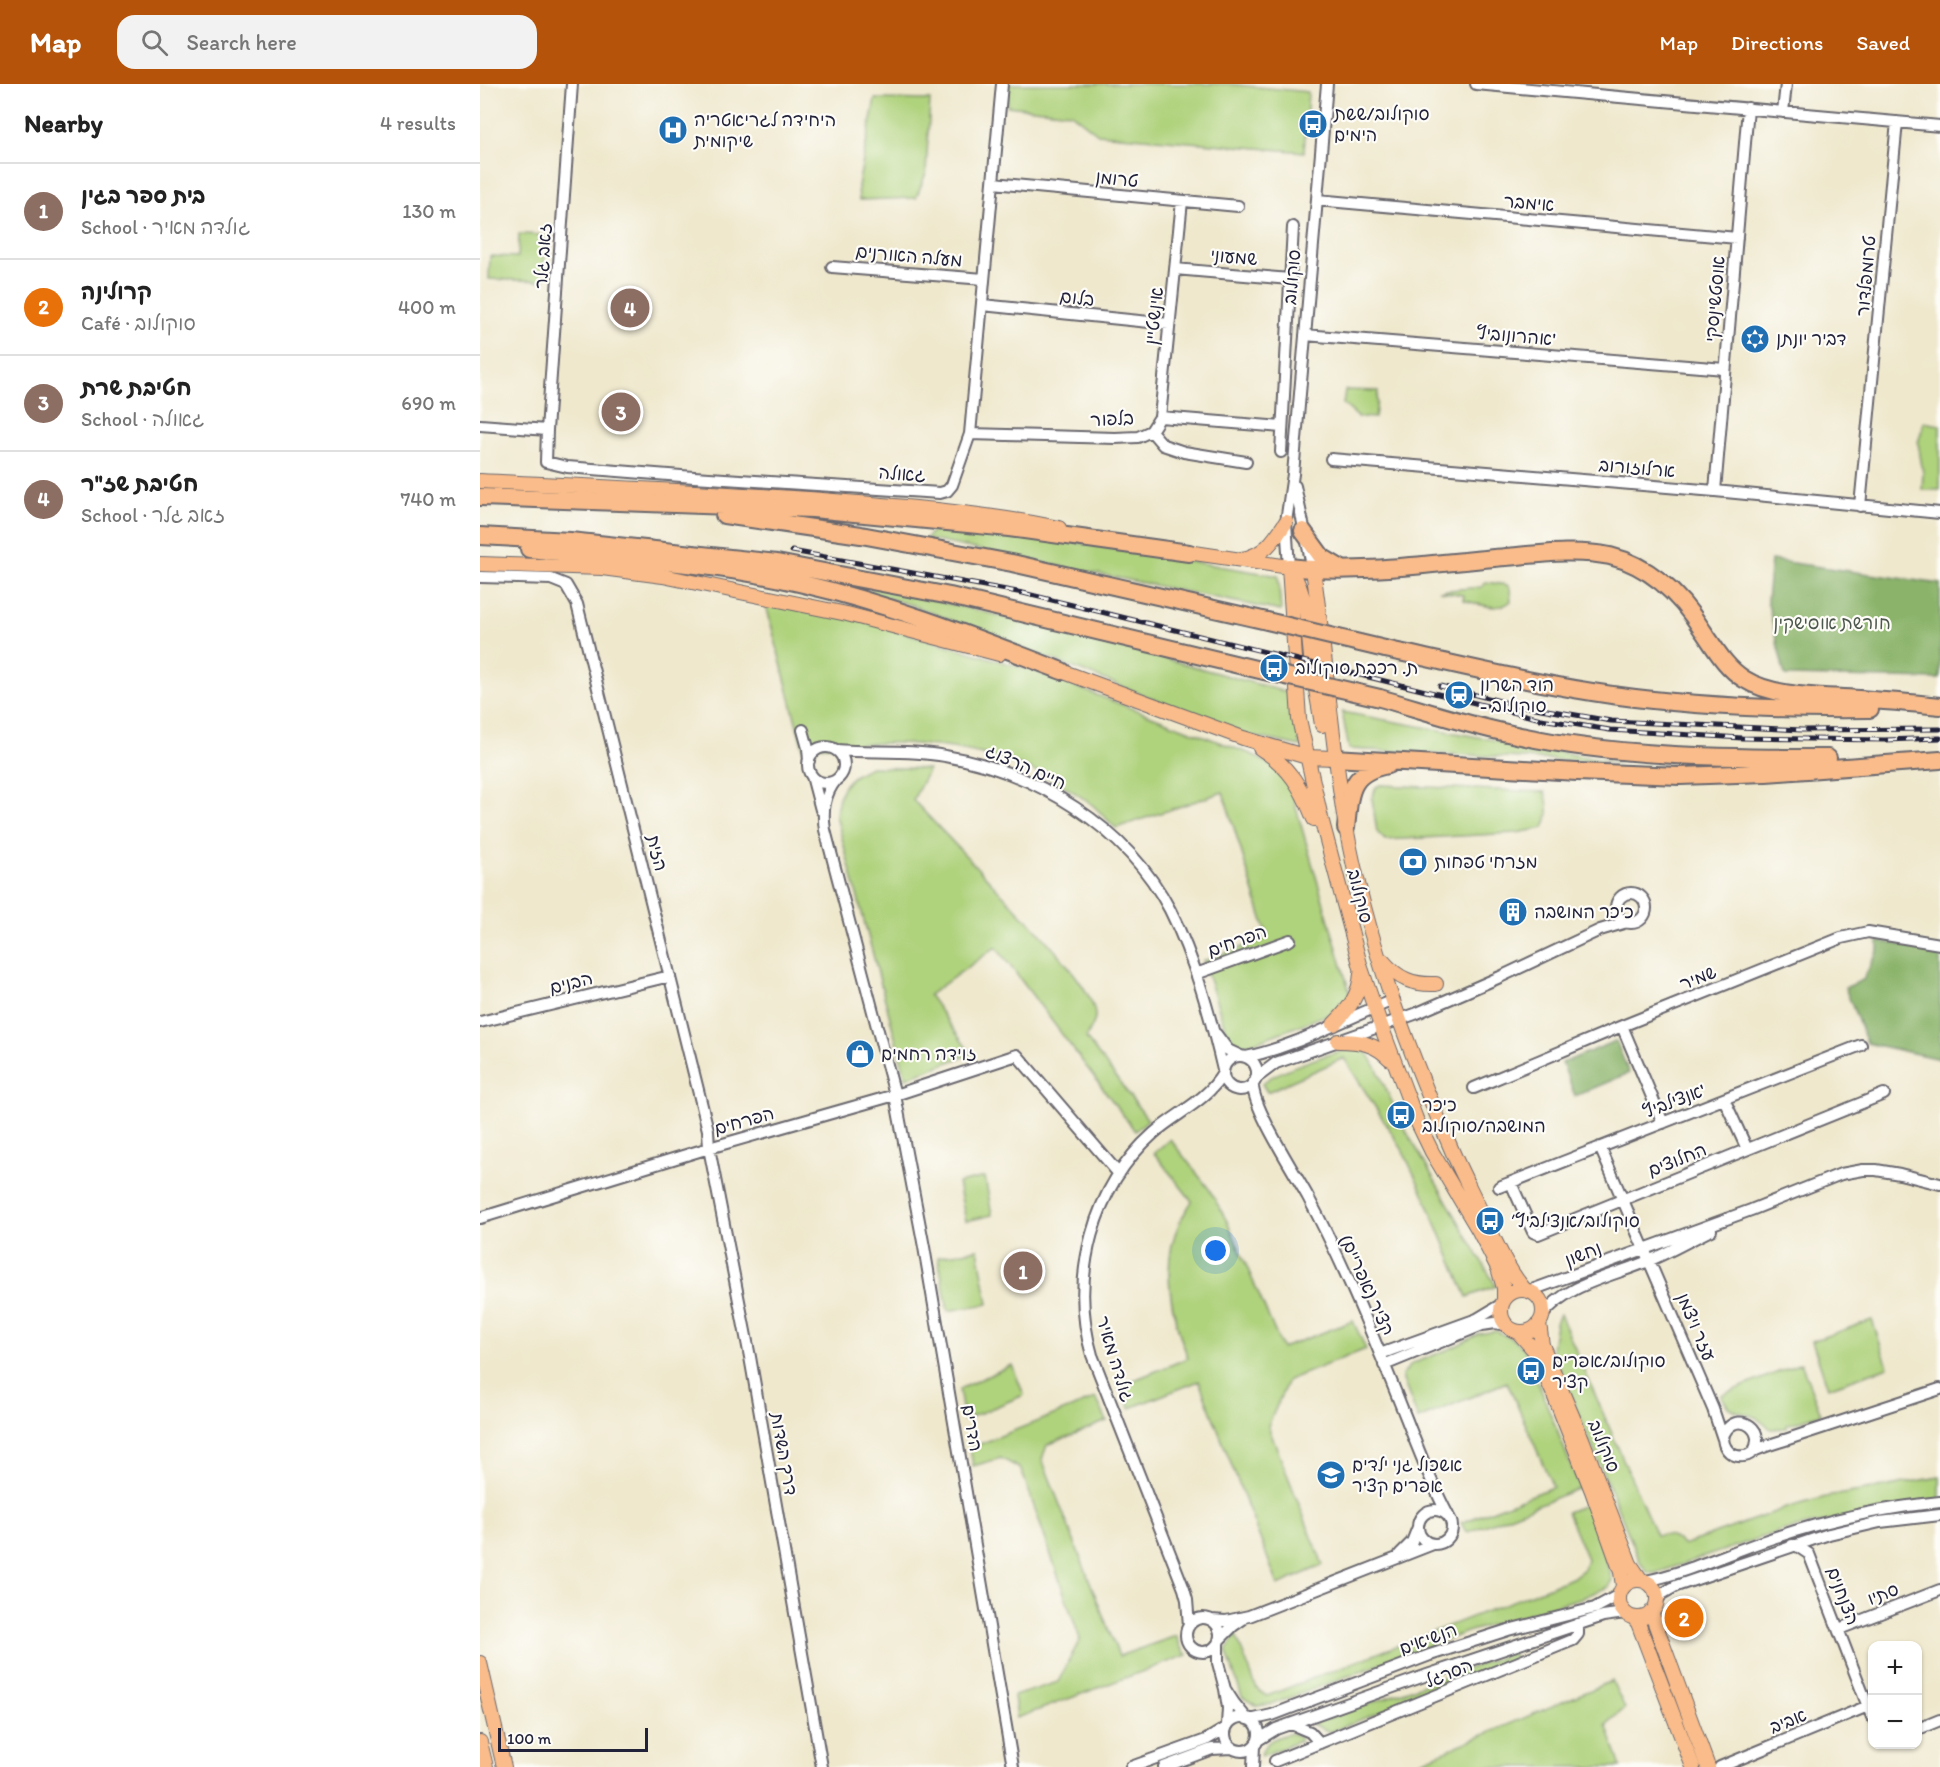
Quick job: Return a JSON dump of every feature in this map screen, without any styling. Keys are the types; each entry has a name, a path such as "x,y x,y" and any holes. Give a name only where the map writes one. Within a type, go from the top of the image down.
{"highway":[{"path":"480,497 813,509 1009,528 1189,553"},
{"path":"584,500 743,517 861,535 1012,563 1384,649 1566,688 1674,702 1744,708 1803,710 1940,707"},
{"path":"1304,531 1322,557 1343,570"},
{"path":"480,536 570,541 777,563 950,596 1380,698 1507,733 1614,750 1802,758 1940,759"},
{"path":"480,544 694,565 799,582 884,604 1062,671"},
{"path":"1289,567 1343,570 1550,553 1609,556 1643,569 1671,590 1697,621 1722,659 1733,671 1754,684 1788,693 1940,707"},
{"path":"1334,758 1680,776 1766,773 1940,759"},
{"path":"1346,828 1350,793 1356,781 1369,770 1405,762"}],"main road":[{"path":"480,481 724,492 955,511 1012,519 1189,553 1289,567 1298,582 1303,597 1312,670 1326,745 1334,758"},
{"path":"1236,560 1250,557 1264,550 1274,542 1286,522"},
{"path":"480,564 602,568 674,578 848,614 1062,671 1243,738 1307,757 1334,758"},
{"name":"סוקולוב","path":"1289,567 1299,719 1361,968 1380,1026 1425,1139 1470,1214 1498,1268 1504,1288 1503,1301"},
{"name":"סוקולוב","path":"1313,570 1334,758 1346,828 1366,916 1394,1000 1438,1118 1467,1184 1512,1274 1527,1291"},
{"path":"1243,738 1272,756 1290,772 1302,792 1334,867"},
{"path":"1380,958 1398,976 1410,982 1436,984"},
{"path":"1334,1024 1351,1006 1359,988 1361,968"},
{"path":"1338,1041 1363,1042 1372,1045 1381,1050 1394,1063"},
{"path":"1516,1291 1527,1291 1538,1298 1541,1303 1541,1319 1530,1330 1518,1332 1505,1325 1501,1316 1503,1301 1516,1291"},
{"name":"סוקולוב","path":"1541,1319 1542,1345 1582,1439 1630,1564 1643,1581"},
{"name":"סוקולוב","path":"1518,1332 1534,1350 1554,1395 1621,1572 1621,1591"},
{"path":"1693,1767 1638,1623 1619,1605 1621,1591 1630,1581 1643,1581 1655,1591 1654,1607 1708,1767"},
{"path":"1629,1615 1644,1617 1654,1607"},
{"path":"480,1664 504,1767"},
{"path":"480,1742 486,1767"}],"street":[{"name":"זאב גלר","path":"547,430 572,84"},
{"name":"גאולה","path":"547,430 546,462 567,466 694,477 940,493 947,491 952,485 970,434 1002,84"},
{"name":"סוקולוב","path":"1289,567 1286,522 1293,474 1327,84"},
{"path":"1476,84 1584,88 1784,112 1940,126"},
{"path":"1784,112 1786,84"},
{"name":"אוסטשינסקי","path":"1715,492 1748,108"},
{"name":"טרומפלדור","path":"1860,506 1897,122"},
{"name":"טרומן","path":"993,183 1238,206"},
{"name":"אימבר","path":"1317,200 1737,238"},
{"name":"אינשטיין","path":"1151,431 1160,417 1182,201"},
{"path":"1281,452 1293,227"},
{"name":"מעלה האורנים","path":"832,267 984,279"},
{"name":"שמעוני","path":"1175,268 1290,279"},
{"name":"בלום","path":"982,305 1170,324"},
{"name":"אהרונוביץ'","path":"1305,335 1725,369"},
{"name":"בלפור","path":"1160,417 1282,427"},
{"path":"480,425 547,430"},
{"name":"בלפור","path":"970,434 1115,438 1138,436 1151,431 1163,445 1184,452 1246,462"},
{"name":"ארלוזורוב","path":"1330,459 1940,513"},
{"name":"סוקולוב","path":"1293,474 1313,570"},
{"name":"הזית","path":"480,577 551,579 566,585 577,604 708,1130 709,1148"},
{"path":"840,775 843,759 803,730 812,775 895,1095"},
{"path":"809,762 819,748 832,749"},
{"name":"חיים הרצוג","path":"832,749 931,754 968,760 1015,776 1064,800 1110,836 1130,854 1148,876 1170,911 1196,974 1223,1071"},
{"path":"824,819 826,798 840,775 856,759 871,752"},
{"path":"812,775 825,783 840,775"},
{"path":"1394,1000 1334,1024 1305,1039 1229,1060 1223,1071 1224,1081 1236,1090 1248,1088 1276,1063 1401,1019 1500,978 1600,930 1627,922"},
{"name":"שמיר","path":"1474,1088 1841,938 1868,932 1940,944"},
{"name":"הפרחים","path":"1196,974 1290,940"},
{"name":"הבנים","path":"480,1022 670,976"},
{"path":"1622,1026 1662,1123"},
{"path":"1214,1032 1228,1050 1244,1057 1255,1066 1255,1080"},
{"name":"אנצילביץ'","path":"1499,1187 1861,1045"},
{"name":"הפרחים","path":"480,1218 709,1148 895,1095 1017,1055 1119,1174"},
{"name":"גולדה מאיר","path":"1189,1626 1184,1589 1101,1379 1088,1339 1084,1321 1083,1282 1089,1245 1099,1213 1119,1174 1152,1135 1203,1098 1223,1071"},
{"name":"קציר (אפריים)","path":"1255,1080 1254,1096 1260,1110 1324,1228 1380,1354 1430,1480 1448,1515"},
{"name":"גולדה מאיר","path":"1203,1098 1236,1090"},
{"name":"קציר (אפריים)","path":"1236,1090 1245,1095 1260,1110"},
{"name":"החלוצים","path":"1511,1182 1533,1232 1538,1233 1884,1094"},
{"name":"הדרים","path":"895,1095 924,1247 1013,1767"},
{"path":"1724,1099 1747,1149"},
{"name":"עזר ויצמן","path":"1600,1147 1712,1406 1724,1439"},
{"name":"דרך השדות","path":"709,1148 752,1368 822,1767"},
{"name":"נחשון","path":"1527,1291 1561,1281 1852,1171 1888,1172 1940,1184"},
{"name":"נחשון","path":"1541,1319 1554,1302 1575,1290 1649,1261 1751,1210"},
{"path":"1380,1354 1477,1319 1503,1301"},
{"path":"1384,1365 1482,1325 1495,1323 1505,1325"},
{"path":"1736,1423 1727,1429 1724,1439 1727,1450 1743,1457 1790,1438 1940,1389"},
{"path":"1712,1406 1723,1418 1747,1424 1756,1433 1773,1439 1790,1438"},
{"path":"1753,1452 1758,1441 1756,1433"},
{"name":"קציר (אפריים)","path":"1425,1514 1430,1497 1430,1480"},
{"path":"1643,1581 1802,1529 1884,1509 1940,1502"},
{"path":"1220,1675 1200,1652 1187,1642 1189,1626 1199,1618 1226,1621 1249,1616 1398,1557 1442,1543 1451,1536 1453,1525 1448,1515 1437,1510 1425,1514 1419,1521 1412,1542 1398,1557"},
{"path":"1654,1607 1668,1590 1676,1586 1792,1545 1880,1522 1940,1515"},
{"path":"1418,1527 1421,1537 1433,1544"},
{"name":"הצנחנים","path":"1809,1554 1815,1538"},
{"name":"הצנחנים","path":"1792,1545 1809,1554 1868,1706"},
{"name":"גולדה מאיר","path":"1184,1589 1194,1605 1209,1619"},
{"name":"סתיו","path":"1839,1629 1940,1590"},
{"name":"הנשיאים","path":"1249,1719 1272,1715 1475,1640 1595,1608 1621,1591"},
{"name":"הנשיאים","path":"1256,1743 1276,1729 1578,1624 1604,1616 1629,1615"},
{"path":"1200,1652 1210,1650 1233,1626 1249,1616"},
{"path":"1209,1619 1218,1627 1220,1675 1228,1708 1225,1739 1231,1748"},
{"name":"הסרגל","path":"1275,1761 1573,1640 1578,1634 1578,1624"},
{"path":"1225,1689 1234,1703 1258,1728 1253,1767"},
{"name":"אביב","path":"1720,1767 1868,1706"},
{"path":"1131,1767 1206,1740 1227,1727 1234,1719 1249,1719"},
{"path":"1922,1727 1940,1720"},
{"path":"1290,1724 1310,1732 1320,1743"},
{"path":"1164,1767 1212,1749 1231,1748 1241,1752 1256,1743"}],"green space":[{"path":"1009,84 1227,84 1308,92 1304,152 1098,134 1071,113 1007,106"},
{"path":"875,99 930,100 926,173 916,198 859,200 858,186"},
{"path":"519,234 545,235 544,281 489,279 490,256 518,257"},
{"path":"1345,390 1378,391 1375,418 1358,417 1343,404"},
{"path":"1924,422 1940,425 1940,490 1922,490 1923,473 1918,443"},
{"path":"933,530 997,533 1074,542 1278,576 1281,611 926,539"},
{"name":"חורשת אוסישקין","path":"1771,560 1940,584 1940,679 1785,676 1767,600"},
{"path":"1486,582 1507,585 1510,589 1511,601 1506,605 1494,607 1463,600 1464,595 1439,591 1482,587"},
{"path":"873,586 1065,631 1293,694 1300,746 1247,735 912,605 870,593"},
{"path":"764,597 862,620 1037,672 1253,755 1276,768 1290,787 1349,990 1350,1001 1345,1008 1253,1043 1240,1045 1226,1031 1203,961 1268,938 1223,792 1116,828 1090,803 1046,777 998,758 973,752 923,744 878,743 819,746 806,761"},
{"path":"1342,712 1619,763 1349,749"},
{"path":"871,767 929,769 913,800 1030,922 1088,994 1095,1017 1086,1038 1148,1120 1135,1131 996,947 929,995 971,1054 906,1078 836,816 841,791 845,785 855,775"},
{"path":"1380,785 1545,792 1548,814 1544,828 1516,833 1385,840 1377,832 1372,799 1376,787"},
{"path":"1878,941 1940,951 1940,1059 1867,1043 1845,988 1863,980 1878,950"},
{"path":"1616,1041 1629,1073 1575,1096 1562,1063"},
{"path":"1351,1049 1360,1049 1369,1055 1402,1124 1496,1286 1467,1297 1402,1149 1344,1058 1267,1092 1262,1084 1290,1068"},
{"path":"1170,1139 1209,1189 1228,1223 1282,1348 1353,1321 1366,1349 1288,1380 1268,1426 1323,1565 1278,1585 1199,1381 1130,1408 1122,1385 1188,1358 1173,1308 1169,1273 1174,1238 1181,1219 1192,1201 1154,1153"},
{"path":"985,1177 992,1215 966,1221 958,1183"},
{"path":"978,1249 988,1304 948,1311 938,1257"},
{"path":"1560,1314 1656,1535 1671,1536 1683,1545 1786,1508 1826,1497 1940,1477 1940,1499 1781,1531 1656,1573 1648,1573 1641,1564 1552,1349 1556,1323"},
{"path":"1872,1320 1888,1367 1828,1388 1812,1341"},
{"path":"1496,1331 1516,1341 1525,1350 1580,1488 1469,1532 1461,1523 1553,1487 1507,1382 1418,1419 1402,1375 1412,1364 1479,1334"},
{"path":"1801,1363 1821,1414 1787,1425 1787,1428 1771,1429 1755,1417 1733,1410 1728,1407 1721,1395"},
{"path":"1012,1365 1024,1395 964,1420 959,1389"},
{"path":"1096,1398 1107,1421 1047,1445 1042,1459 1119,1656 1176,1636 1187,1655 1017,1718 1014,1696 1058,1682 1080,1639 1021,1469 1001,1458 973,1466 970,1448"},
{"path":"1588,1504 1612,1580 1608,1587 1584,1597 1467,1632 1273,1704 1257,1706 1242,1697 1226,1650 1236,1635 1257,1689 1267,1696 1572,1578 1584,1569 1587,1559 1567,1512"},
{"path":"1512,1653 1515,1658 1330,1732 1312,1724"},
{"path":"1612,1681 1625,1708 1606,1725 1621,1767 1407,1767"},
{"path":"1291,1733 1299,1736 1300,1741 1261,1756 1268,1743"}],"railway":[{"path":"792,551 1023,593 1541,719 1610,730 1742,738 1885,740 1940,738"},
{"path":"1440,686 1512,704 1611,721 1802,730 1940,729"}],"place":[{"name":"סוקולוב/ששת הימים","path":"1313,124"},
{"name":"היחידה לגריאטריה שיקומית","path":"673,130"},
{"name":"חטיבת שז\"ר","path":"630,308"},
{"name":"דביר יונתן","path":"1755,339"},
{"name":"חטיבת שרת","path":"621,412"},
{"name":"ת. רכבת סוקולוב","path":"1274,668"},
{"name":"הוד השרון - סוקולוב","path":"1459,695"},
{"name":"מזרחי טפחות","path":"1413,862"},
{"name":"כיכר המושבה","path":"1513,912"},
{"name":"זוידה רחמים","path":"860,1054"},
{"name":"כיכר המושבה/סוקולוב","path":"1401,1115"},
{"name":"סוקולוב/אנצילביץ׳","path":"1490,1221"},
{"name":"בית ספר בגין","path":"1023,1271"},
{"name":"סוקולוב/אפרים קציר","path":"1531,1371"},
{"name":"אשכול גני ילדים אפרים קציר","path":"1331,1475"},
{"name":"קרולינה","path":"1684,1618"}]}
